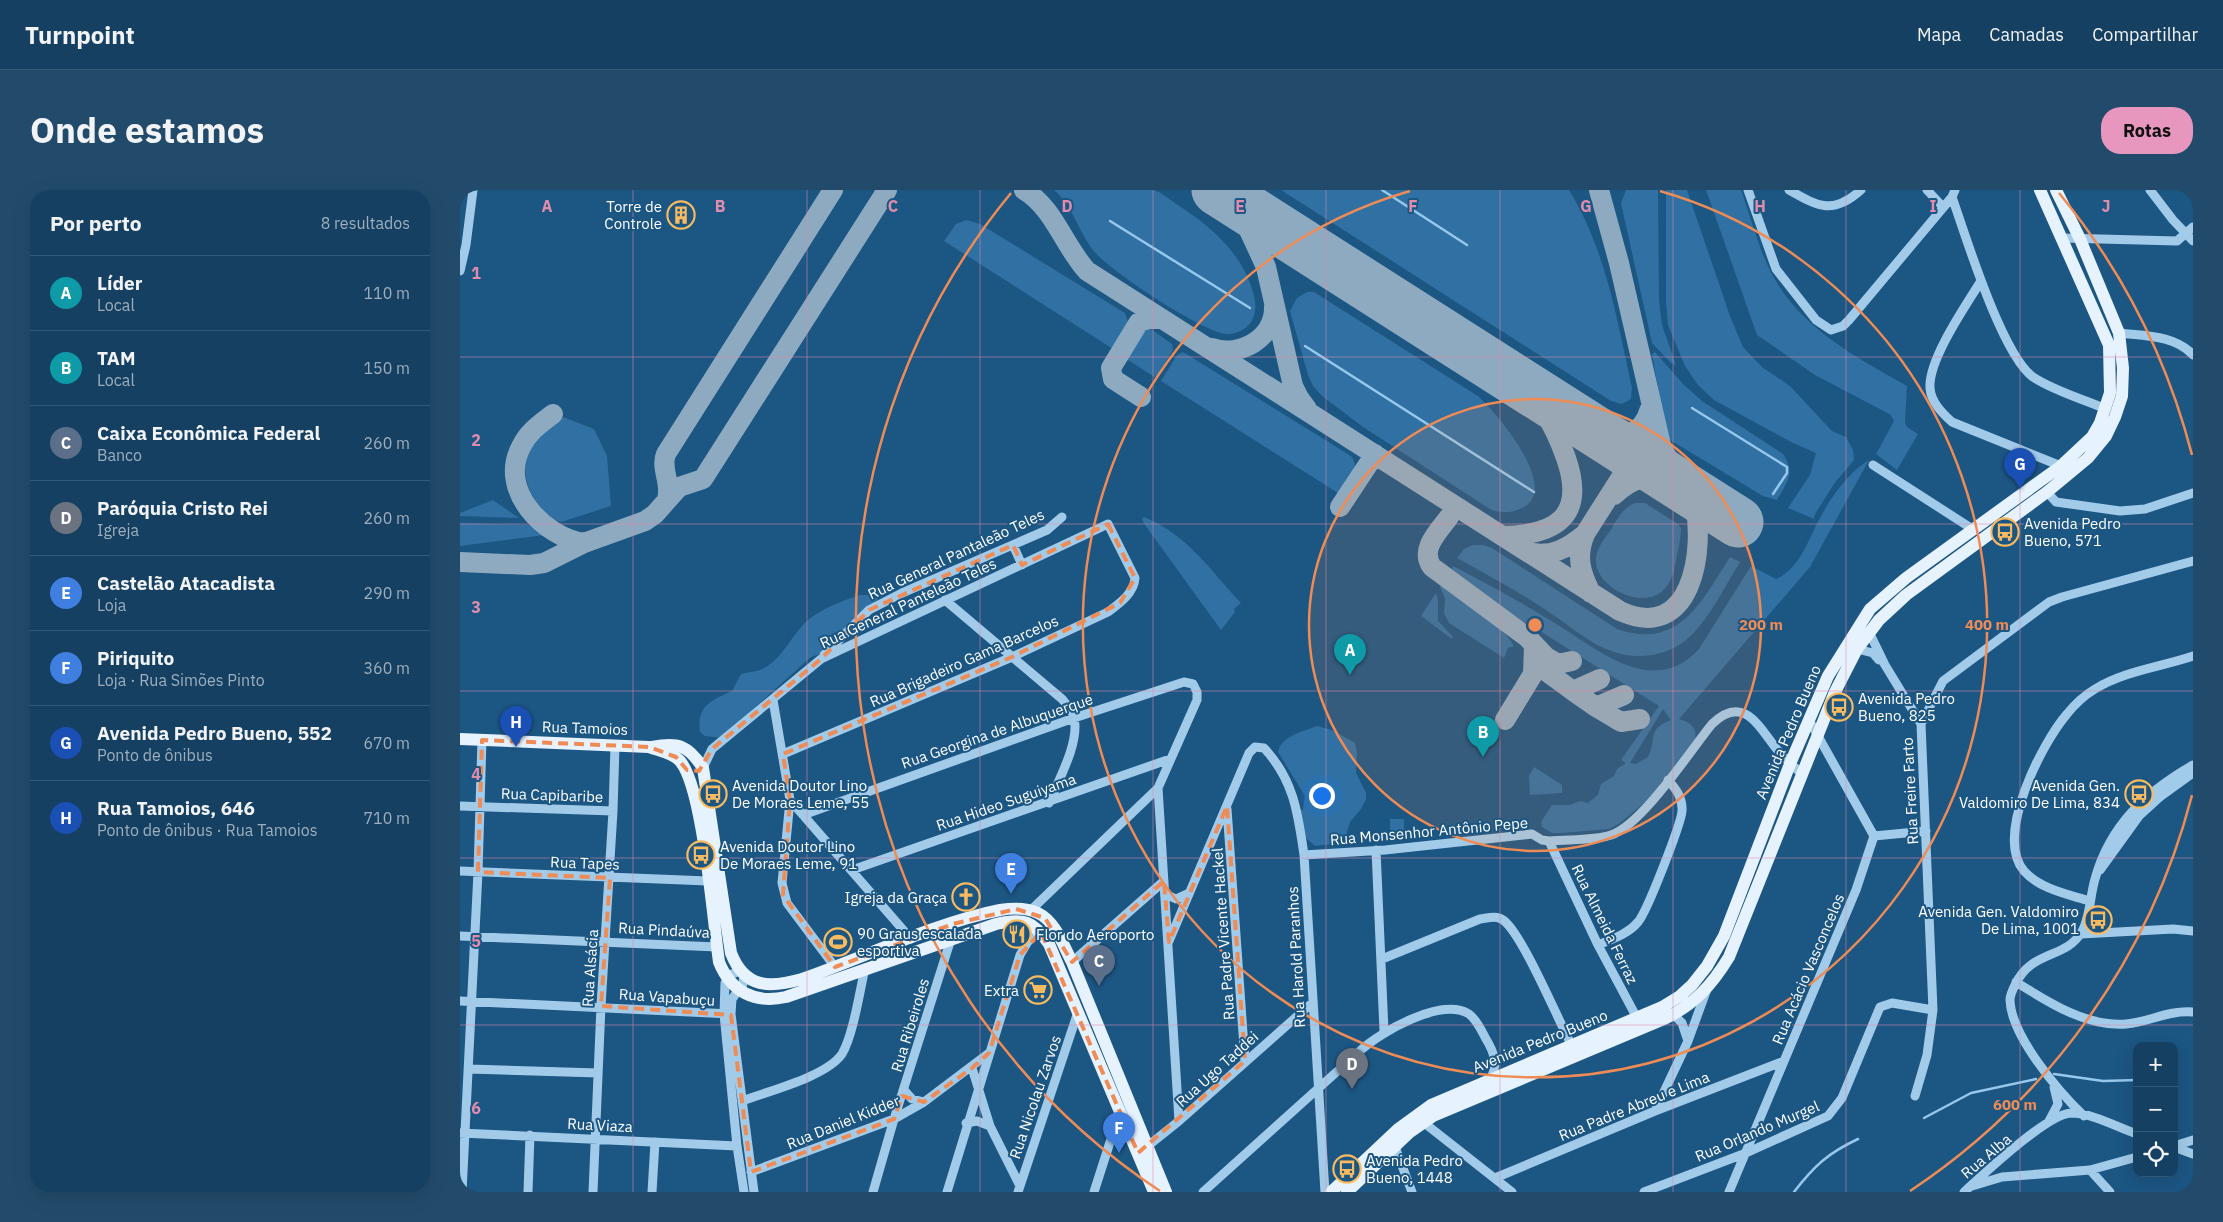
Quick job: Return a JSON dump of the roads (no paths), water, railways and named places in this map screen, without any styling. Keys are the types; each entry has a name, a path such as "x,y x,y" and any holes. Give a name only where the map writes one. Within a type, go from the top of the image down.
{"main road":[{"name":"Avenida Pedro Bueno","path":"1330,1192 1416,1115 1432,1105 1491,1078 1637,1018 1680,996 1707,966 1724,936 1790,764 1828,676 1851,647 1876,602 2061,466 2092,437 2106,409 2111,375 2109,345 2040,190"},
{"name":"Avenida Pedro Bueno","path":"1347,1192 1423,1122 1445,1110 1674,1015 1694,1002 1707,989 1729,957 1812,753 1851,647 1906,595 2047,492 2088,458 2106,436 2122,396 2123,368 2119,333 2080,239 2056,190"},
{"name":"Rua Tamoios","path":"460,739 615,745 650,748 676,757"},
{"name":"Rua Tamoios","path":"650,748 673,744 691,752"},
{"path":"1154,1192 1143,1150 1072,962 1053,926 1039,914 1030,910 1001,910 911,939 782,985 756,982 742,973 731,953 703,768 691,752 682,753 676,757 687,770 698,810 719,962 728,978 740,990 752,997 763,1000 774,999 1010,920 1034,925 1049,944 1120,1111 1143,1150 1166,1192"},
{"path":"687,770 695,772 703,768"}],"street":[{"path":"460,272 466,245 473,190"},
{"path":"1748,190 1779,275 1816,320 1826,328 1837,329 1849,320 1954,194"},
{"path":"1789,190 1805,199 1830,207 1847,202 1861,190"},
{"path":"1927,190 1943,207"},
{"path":"2062,238 2177,241 2191,234 2150,190"},
{"path":"1954,194 1981,281 2014,355 2023,368 2034,377 2050,385 2106,409"},
{"path":"460,260 466,245"},
{"path":"1981,281 1950,333 1935,364 1930,379 1933,398 1941,412 1952,422 2061,466"},
{"path":"2119,333 2176,342 2186,347 2193,355"},
{"path":"1873,465 1974,530"},
{"path":"2047,492 2056,502 2120,512 2145,509 2193,493"},
{"name":"Rua General Pantaleão Teles","path":"820,659 869,610 902,592 1047,530 1062,518"},
{"name":"Rua General Panteleão Teles","path":"703,768 712,749 820,659 1108,524 1133,571"},
{"path":"1013,545 1022,565"},
{"name":"Rua Freire Farto","path":"1915,1096 1927,1055 1933,1010 1921,724 1943,681 2049,602 2062,596 2193,561"},
{"name":"Rua Brigadeiro Gama Barcelos","path":"783,754 1012,657 1114,607 1134,585 1133,571"},
{"path":"945,600 1062,699 1074,718 1073,744 1049,803"},
{"path":"1869,632 1885,666 1921,724"},
{"path":"1851,647 1873,653 1885,666"},
{"path":"2089,901 2043,886 2023,870 2018,860 2014,834 2018,813 2035,764 2066,714 2096,688 2117,679 2193,656"},
{"name":"Rua Georgina de Albuquerque","path":"803,815 1074,718 1184,682 1193,684 1197,692 1197,700 1170,759"},
{"path":"773,700 790,800 782,883 783,895 835,967"},
{"name":"Rua Monsenhor Antônio Pepe","path":"1304,855 1376,850 1532,834 1542,840 1549,841 1598,838 1621,830 1652,800 1712,724 1720,716 1735,711 1752,717 1790,764 1803,775"},
{"path":"1809,720 1874,836 1926,831"},
{"path":"462,1192 463,1133 478,872 482,740"},
{"name":"Rua Alsácia","path":"593,1192 601,1006 610,878 615,745"},
{"name":"Rua Harold Paranhos","path":"1227,806 1250,753 1255,747 1264,748 1293,792 1297,806 1304,855 1325,1192"},
{"path":"691,752 712,749"},
{"path":"1812,753 1821,752 1831,759"},
{"path":"1030,910 1158,788 1170,759"},
{"name":"Rua Hideo Suguiyama","path":"852,870 1049,803 1170,759"},
{"path":"2084,1116 2053,1083 2022,1036 2010,999 2016,982 2028,966 2038,959 2067,946 2081,934 2087,920 2089,901 2103,853 2124,820 2156,789 2193,765"},
{"path":"2096,876 2139,816 2161,796 2193,773"},
{"path":"1598,945 1632,928 1640,920 1647,904 1680,822 1681,799 1668,780"},
{"path":"1158,788 1180,1121"},
{"path":"790,800 911,939"},
{"name":"Rua Capibaribe","path":"460,806 613,811"},
{"path":"1169,941 1227,806"},
{"name":"Rua Padre Vicente Hackel","path":"1227,806 1245,1061"},
{"name":"Rua Acácio Vasconcelos","path":"1729,1192 1856,890 1874,836"},
{"name":"Rua Almeida Ferraz","path":"1549,841 1598,945 1637,1018"},
{"path":"1376,850 1384,1031"},
{"name":"Rua Tapes","path":"460,870 708,881"},
{"path":"1072,962 1164,881"},
{"path":"1165,894 1176,899 1190,893"},
{"path":"1166,912 1174,915 1181,912"},
{"path":"1382,959 1480,919 1492,917 1501,919 1518,938 1572,1046"},
{"path":"2081,934 2173,929 2193,932"},
{"path":"946,1192 1020,955 1029,940 1041,932"},
{"name":"Rua Pindaúva","path":"460,936 606,940 717,946"},
{"name":"Rua Ribeiroles","path":"873,1192 951,939"},
{"path":"742,1101 818,1072 833,1063 842,1053 848,1038 865,968"},
{"path":"744,1192 737,1146 725,986 728,978 742,973 744,981 740,990 732,999 728,1014 754,1192"},
{"path":"2016,982 2046,1001 2071,1013 2111,1024 2126,1024 2173,1011 2193,1012"},
{"path":"1655,1111 1688,1041 1707,989"},
{"name":"Rua Vapabuçu","path":"460,1001 601,1006 728,1014"},
{"name":"Rua Ugo Taddei","path":"1143,1150 1180,1121 1312,1003"},
{"name":"Rua Orlando Murgel","path":"1644,1192 1746,1153 1812,1125 1834,1110 1842,1098 1877,1012 1883,1005 1892,1003 1933,1010"},
{"path":"1203,1192 1384,1031 1437,1012 1456,1010 1468,1013 1476,1020 1490,1046 1496,1066 1491,1078"},
{"name":"Rua Nicolau Zarvos","path":"1019,1189 1078,1012"},
{"path":"1674,1015 1682,1023 1688,1041"},
{"path":"1068,1041 1079,1037 1091,1043"},
{"name":"Rua Daniel Kidder","path":"751,1172 894,1119 924,1102 972,1068 989,1053"},
{"name":"Rua Padre Abreu e Lima","path":"1495,1178 1655,1111 1784,1061"},
{"path":"972,1068 990,1126 1019,1189"},
{"path":"1317,1068 1326,1073 1336,1072"},
{"path":"468,1069 598,1073"},
{"path":"2049,1122 2058,1104 2053,1083"},
{"name":"Rua Ribeiroles","path":"904,1090 912,1099 924,1102"},
{"path":"1300,1106 1309,1108 1319,1116"},
{"path":"1094,1192 1120,1111"},
{"path":"2049,1122 2069,1113 2084,1116 2133,1133"},
{"path":"966,1123 977,1121 990,1126"},
{"path":"1423,1122 1512,1192"},
{"name":"Rua Alba","path":"1967,1190 1997,1163 2049,1122"},
{"path":"855,1135 877,1132 883,1137 887,1145"},
{"name":"Rua Viaza","path":"463,1133 737,1146"},
{"path":"528,1192 530,1135"},
{"path":"2178,1145 2193,1140"},
{"path":"652,1192 655,1142"},
{"path":"1395,1147 1412,1192"},
{"path":"2178,1148 2193,1154"},
{"path":"1967,1190 2002,1177 2090,1170 2133,1158"},
{"path":"1997,1163 1997,1172 2002,1177"},
{"path":"2090,1170 2110,1192"}],"waterway":[{"path":"1382,190 1467,245"},
{"path":"1110,221 1250,308"},
{"path":"1305,346 1534,492"},
{"path":"1692,408 1787,467 1787,473 1773,494"},
{"path":"2054,1074 2103,1081 2133,1080"},
{"path":"1924,1118 1971,1093 2036,1079"},
{"path":"1794,1192 1822,1161 1858,1139"}],"place":[{"name":"Torre de Controle","path":"681,215"},
{"name":"Avenida Pedro Bueno, 552","path":"2020,489"},
{"name":"Avenida Pedro Bueno, 571","path":"2005,532"},
{"name":"Líder","path":"1350,675"},
{"name":"Avenida Pedro Bueno, 825","path":"1839,707"},
{"name":"Rua Tamoios, 646","path":"516,747"},
{"name":"TAM","path":"1483,757"},
{"name":"Avenida Doutor Lino De Moraes Leme, 55","path":"713,794"},
{"name":"Avenida Gen. Valdomiro De Lima, 834","path":"2139,794"},
{"name":"Avenida Doutor Lino De Moraes Leme, 91","path":"701,855"},
{"name":"Castelão Atacadista","path":"1011,894"},
{"name":"Igreja da Graça","path":"966,897"},
{"name":"Avenida Gen. Valdomiro De Lima, 1001","path":"2098,920"},
{"name":"Flor do Aeroporto","path":"1017,934"},
{"name":"90 Graus escalada esportiva","path":"838,942"},
{"name":"Caixa Econômica Federal","path":"1099,986"},
{"name":"Extra","path":"1038,990"},
{"name":"Paróquia Cristo Rei","path":"1352,1089"},
{"name":"Piriquito","path":"1119,1153"},
{"name":"Avenida Pedro Bueno, 1448","path":"1347,1169"}]}
